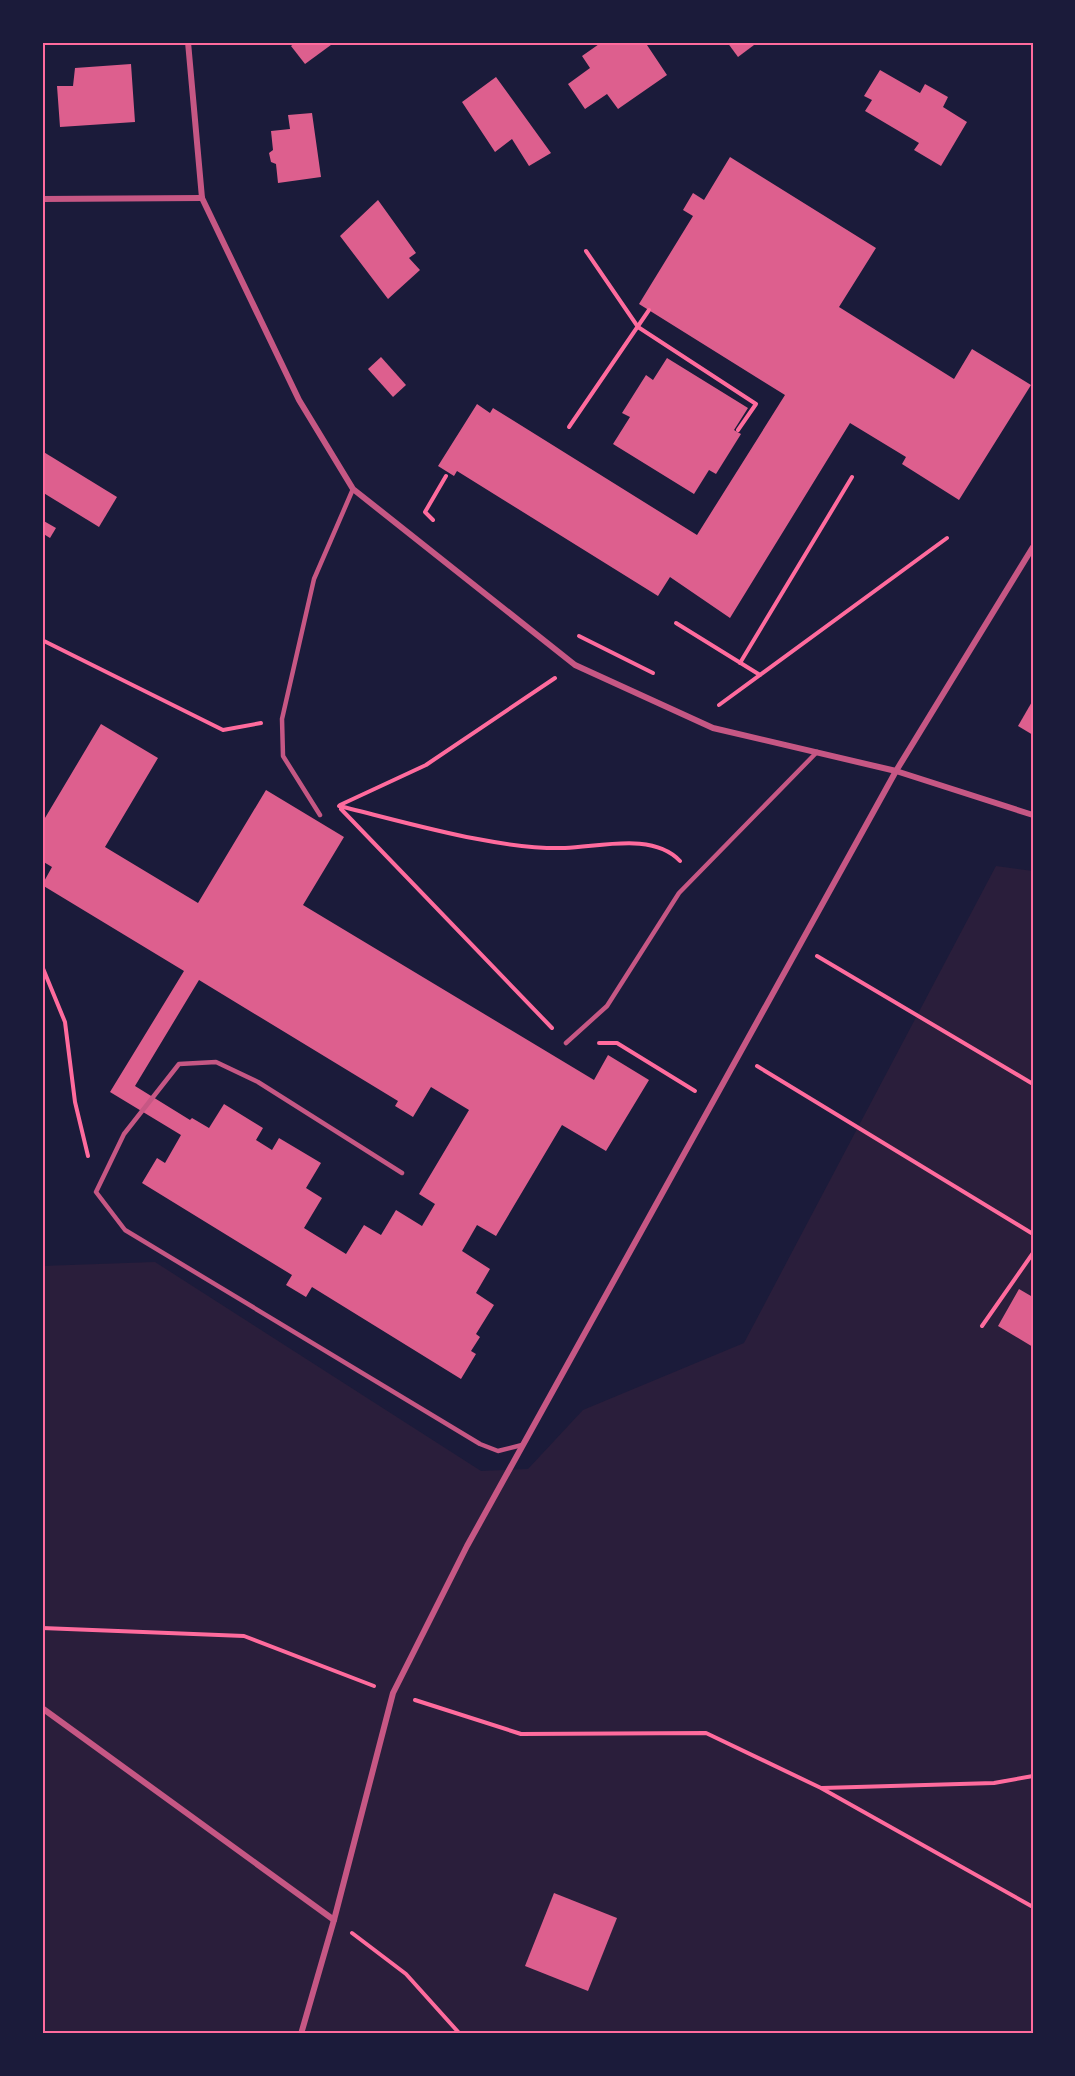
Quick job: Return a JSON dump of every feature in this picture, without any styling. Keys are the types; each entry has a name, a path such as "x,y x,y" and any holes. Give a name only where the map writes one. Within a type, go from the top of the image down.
{"street":[{"path":"189,42 202,198 299,400 353,489 575,665 713,728 896,771 1033,815"},
{"path":"42,199 202,198"},
{"path":"302,2034 393,1694 467,1546 522,1445 896,771 1033,547"},
{"path":"42,1708 334,1920"}],"lane":[{"path":"320,815 283,756 282,719 314,579 353,489"},
{"path":"566,1043 607,1006 679,893 816,752"},
{"path":"402,1173 258,1082 216,1062 179,1064 124,1134 96,1192 124,1230 480,1444 498,1451 522,1445"}],"path":[{"path":"586,251 638,327 756,404 738,430"},
{"path":"569,427 648,310"},
{"path":"441,529 425,512 446,476"},
{"path":"740,663 852,477"},
{"path":"710,700 720,705 947,538"},
{"path":"676,623 760,675"},
{"path":"574,633 662,677"},
{"path":"42,640 223,730 282,719"},
{"path":"320,815 426,765 575,665"},
{"path":"339,806 490,841 561,848 648,844 675,856 694,877"},
{"path":"339,806 566,1043 616,1043 712,1102"},
{"path":"799,945 1033,1084"},
{"path":"42,966 65,1022 75,1102 96,1192"},
{"path":"738,1055 1033,1234"},
{"path":"982,1326 1033,1253"},
{"path":"42,1628 244,1636 330,1667 393,1694 521,1734 706,1733 821,1788 1033,1907"},
{"path":"821,1788 994,1783 1033,1776"},
{"path":"334,1920 406,1974 460,2034"}],"shaded area":[{"path":"996,866 1033,871 1033,2034 42,2034 42,1266 155,1262 481,1471 528,1469 583,1410 744,1343"}],"building":[{"path":"296,42 335,42 305,64 291,46"},
{"path":"602,42 645,42 667,75 618,109 607,94 585,109 568,84 590,68 582,56"},
{"path":"727,42 758,42 738,57"},
{"path":"131,64 135,122 60,127 57,86 73,86 75,68"},
{"path":"880,70 920,93 925,84 948,97 943,107 967,122 941,166 914,150 919,143 865,111 872,100 864,96"},
{"path":"496,77 551,153 529,166 512,139 495,152 462,102"},
{"path":"312,113 321,177 278,183 276,164 271,162 269,153 273,150 271,131 290,129 288,115"},
{"path":"730,157 876,248 839,307 954,379 972,349 1031,385 959,500 902,464 906,457 850,423 730,618 670,577 658,596 457,471 454,476 438,466 477,404 490,413 493,408 697,535 785,395 639,304 693,216 683,210 693,193 704,200"},
{"path":"378,200 416,253 409,258 420,270 388,299 340,236"},
{"path":"381,357 406,385 393,397 368,369"},
{"path":"667,358 748,408 734,430 741,434 716,474 709,470 694,494 613,444 630,417 622,413 646,375 653,380"},
{"path":"42,451 117,497 99,527 42,492"},
{"path":"42,520 56,528 50,538 42,533"},
{"path":"1033,700 1033,735 1018,726"},
{"path":"101,724 158,758 105,847 198,903 266,790 344,837 303,905 594,1080 608,1055 649,1080 606,1151 562,1125 496,1236 477,1225 462,1251 490,1269 476,1293 494,1305 476,1334 480,1337 471,1351 476,1354 461,1379 312,1287 306,1297 286,1285 292,1275 142,1183 157,1158 165,1163 181,1135 110,1092 184,971 42,885 52,867 42,861 42,823","holes":["199,980 398,1101 395,1106 413,1117 431,1087 469,1110 419,1194 435,1204 422,1226 396,1210 381,1235 364,1225 346,1254 304,1228 322,1198 306,1188 321,1163 279,1138 272,1150 256,1140 263,1128 224,1104 209,1128 192,1118 190,1120 135,1086"]},
{"path":"1019,1289 1031,1296 1033,1292 1033,1347 998,1326"},
{"path":"554,1893 617,1918 588,1991 525,1966"}]}
